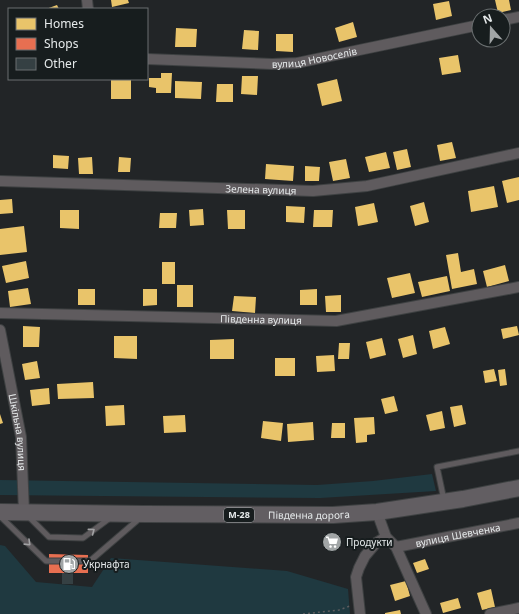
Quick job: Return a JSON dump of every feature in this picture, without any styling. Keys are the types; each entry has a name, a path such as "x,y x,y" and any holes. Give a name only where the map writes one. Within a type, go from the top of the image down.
{"highway":[{"name":"Південна дорога","path":"0,512 333,515 377,512 444,502 519,488"}],"street":[{"name":"вулиця Новоселів","path":"148,59 272,64 297,63 471,27"},
{"name":"Зелена вулиця","path":"0,181 313,191 367,186 519,153"},
{"name":"Південна вулиця","path":"0,313 336,321 519,287"},
{"name":"Шкільна вулиця","path":"0,330 21,437 24,512"},
{"path":"377,512 386,537 396,547 426,614"},
{"name":"вулиця Шевченка","path":"396,547 519,523"},
{"path":"360,614 356,577 359,568 365,556 376,543 386,537"},
{"path":"490,614 519,608"}],"lane":[{"path":"444,502 437,467 519,451"},
{"path":"24,512 49,537 83,538 115,514"},
{"path":"0,516 46,560 90,561 144,514"}],"path":[{"path":"303,614 339,610 359,602"}],"shaded area":[{"path":"432,474 436,491 320,498 0,495 0,480 317,485 373,481"},
{"path":"0,545 5,546 36,582 92,587 111,558 287,571 348,589 350,614 0,614"}],"building: Homes":[{"path":"111,0 128,0 129,3 112,7"},
{"path":"495,0 509,0 511,8 497,8"},
{"path":"449,1 452,16 436,20 433,4"},
{"path":"57,5 58,8 49,8"},
{"path":"353,22 357,37 339,42 335,28"},
{"path":"176,28 197,29 196,47 175,47"},
{"path":"244,30 259,31 258,50 242,49"},
{"path":"276,34 293,34 293,52 276,51"},
{"path":"458,55 461,72 442,75 439,58"},
{"path":"161,73 172,73 171,93 156,93 156,88 149,87 149,78 161,78"},
{"path":"242,76 258,76 257,95 241,94"},
{"path":"337,79 342,101 322,106 317,84"},
{"path":"111,80 131,80 131,99 111,99"},
{"path":"175,81 202,82 201,99 175,98"},
{"path":"217,84 233,84 233,102 216,102"},
{"path":"452,142 456,158 440,161 437,145"},
{"path":"407,149 411,167 397,170 393,152"},
{"path":"386,152 390,168 369,172 365,157"},
{"path":"53,155 69,156 68,169 53,168"},
{"path":"92,157 93,174 79,174 78,158"},
{"path":"119,157 131,158 130,172 118,172"},
{"path":"346,159 350,178 333,181 329,162"},
{"path":"266,164 294,166 293,181 265,179"},
{"path":"305,166 320,167 319,181 305,181"},
{"path":"519,177 519,200 507,203 502,181"},
{"path":"494,186 498,207 471,212 468,191"},
{"path":"12,199 13,213 0,214 0,200"},
{"path":"424,202 429,222 415,226 410,206"},
{"path":"374,203 378,222 358,226 355,207"},
{"path":"286,206 305,207 304,223 286,222"},
{"path":"203,209 204,225 190,226 189,210"},
{"path":"60,210 79,210 79,229 60,228"},
{"path":"227,210 245,210 245,229 228,229"},
{"path":"314,210 333,210 332,227 313,227"},
{"path":"160,213 177,213 176,228 159,228"},
{"path":"24,226 27,252 0,255 0,229"},
{"path":"458,253 461,272 474,269 477,284 452,289 446,255"},
{"path":"26,261 29,278 6,283 2,266"},
{"path":"162,262 175,262 175,284 162,284"},
{"path":"505,265 509,281 487,287 483,271"},
{"path":"410,273 415,293 392,298 387,278"},
{"path":"447,276 450,291 422,297 418,282"},
{"path":"177,285 193,285 193,307 177,307"},
{"path":"28,288 31,304 10,307 8,291"},
{"path":"78,289 95,289 95,305 78,305"},
{"path":"143,289 157,289 157,305 143,306"},
{"path":"317,289 317,305 300,305 300,290"},
{"path":"341,295 341,312 326,312 325,296"},
{"path":"234,296 256,297 255,313 232,311"},
{"path":"23,326 40,327 39,347 23,347"},
{"path":"517,326 519,335 503,339 501,329"},
{"path":"445,327 450,344 433,349 429,331"},
{"path":"413,335 417,354 403,358 398,339"},
{"path":"114,336 137,336 137,359 114,358"},
{"path":"382,338 386,355 370,359 366,342"},
{"path":"234,339 234,359 210,359 210,340"},
{"path":"339,343 350,343 349,359 338,359"},
{"path":"334,355 335,371 317,372 316,356"},
{"path":"275,358 295,358 295,376 275,376"},
{"path":"37,361 40,378 25,380 22,364"},
{"path":"494,369 497,381 485,383 483,371"},
{"path":"505,369 507,385 500,386 498,370"},
{"path":"93,382 94,398 58,399 57,384"},
{"path":"49,388 50,404 32,406 30,390"},
{"path":"394,396 398,411 385,414 381,399"},
{"path":"124,405 125,425 106,426 105,406"},
{"path":"462,405 466,424 454,427 450,407"},
{"path":"442,411 445,428 430,431 426,415"},
{"path":"0,414 3,423 0,424"},
{"path":"185,415 186,432 164,433 163,416"},
{"path":"374,417 375,434 367,435 367,442 356,443 354,418"},
{"path":"263,421 283,423 281,441 261,438"},
{"path":"313,422 314,440 288,442 287,424"},
{"path":"332,423 345,423 345,438 331,438"},
{"path":"425,559 429,569 417,573 413,563"},
{"path":"406,581 410,596 395,601 390,585"},
{"path":"491,589 495,607 482,610 477,593"},
{"path":"458,598 461,608 443,613 440,603"},
{"path":"400,610 401,614 385,614 385,613"}],"building: Shops":[{"name":"Продукти","path":"326,535 338,536 338,548 326,548"},
{"name":"Укрнафта","path":"49,554 88,555 88,573 49,573"}],"building: Other":[{"path":"62,573 73,573 73,584 62,584"}],"place":[{"name":"Продукти","path":"332,542"},
{"name":"Укрнафта","path":"69,564"}]}
